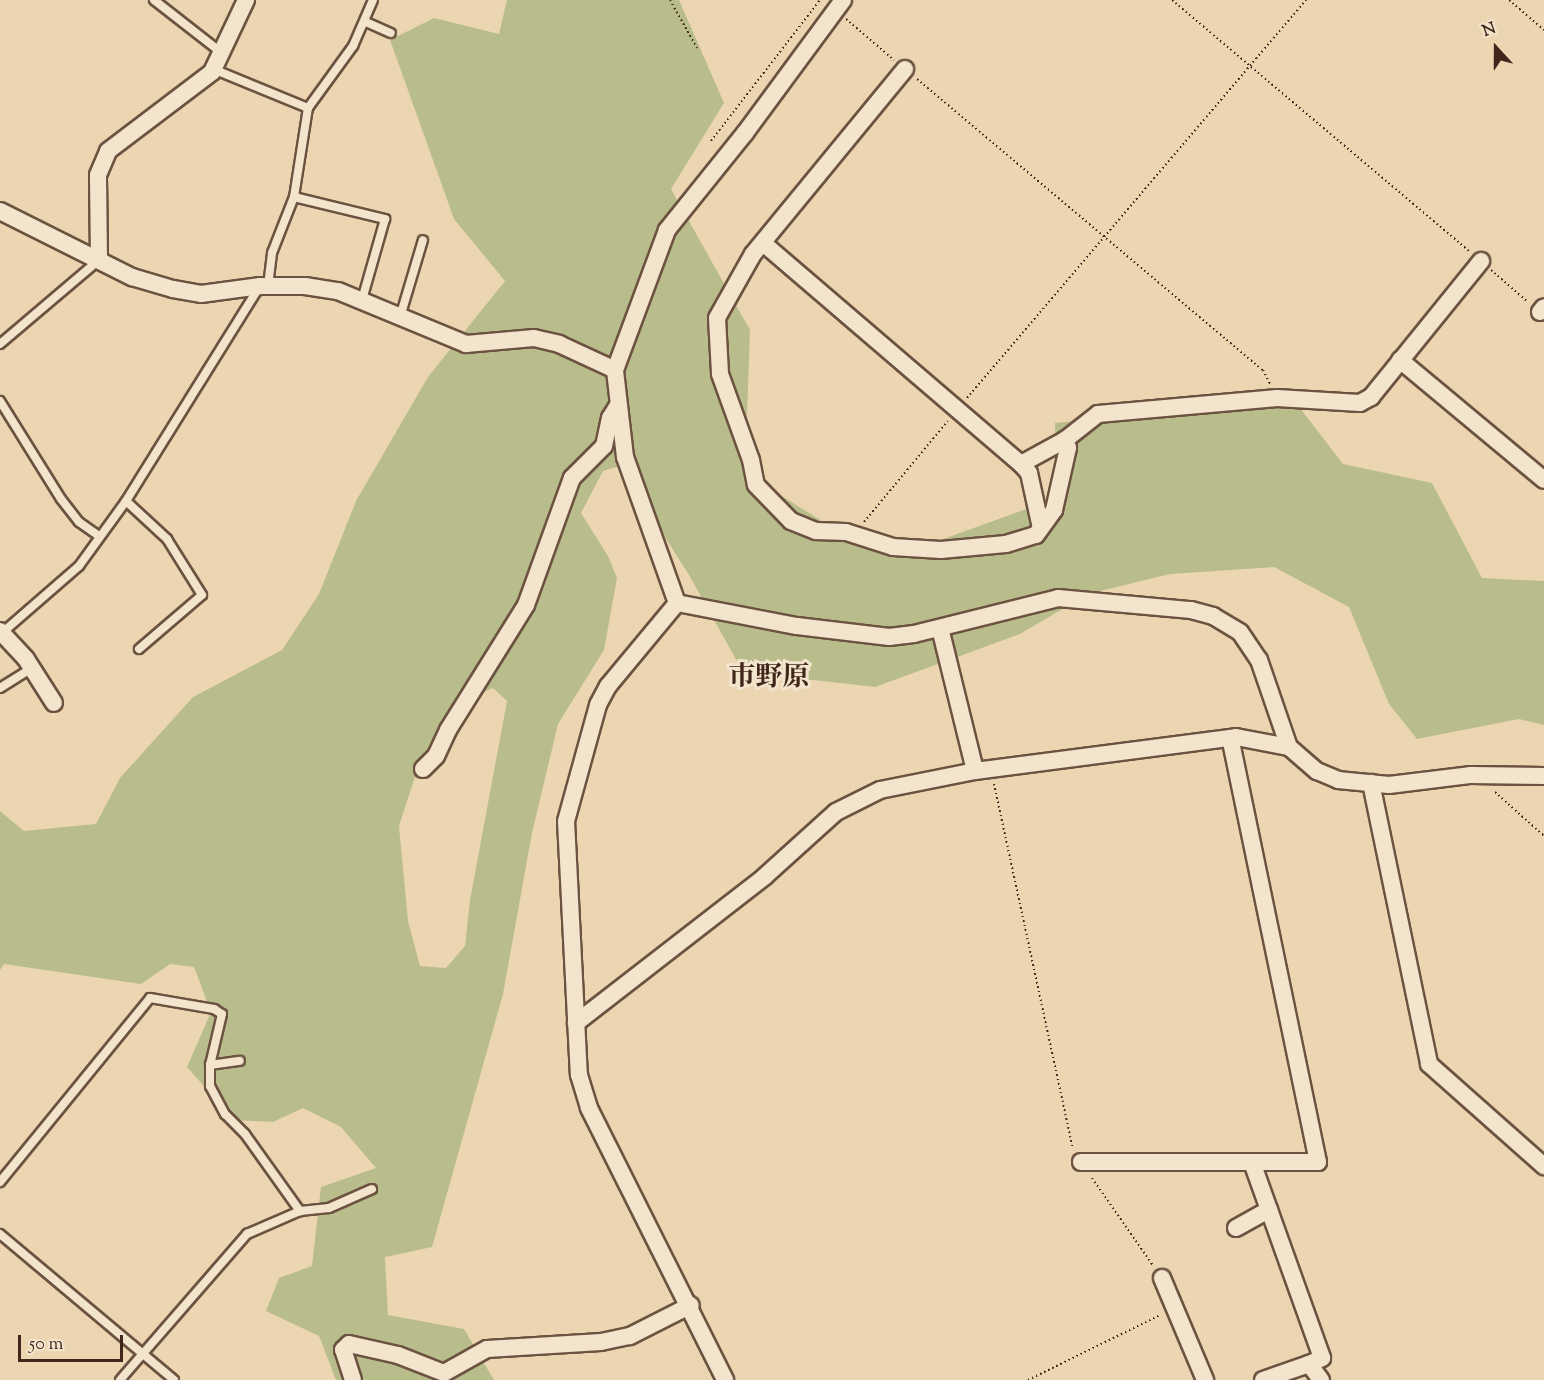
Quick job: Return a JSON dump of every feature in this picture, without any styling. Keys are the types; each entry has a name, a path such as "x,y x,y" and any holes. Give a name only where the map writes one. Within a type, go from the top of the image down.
{"street":[{"path":"99,259 98,175 108,151 213,69 223,54 246,0"},
{"path":"676,603 625,457 615,370 667,230 745,133 838,5"},
{"path":"905,69 763,243 734,284 717,318 716,348 720,374 751,460 756,485 765,497 792,521 816,531 846,532 893,547 941,550 1006,544 1036,535 1054,510 1062,486 1068,448 1065,440"},
{"path":"0,211 99,259 132,278 201,294 264,286 305,285 362,300 466,344 534,338 559,344 615,370"},
{"path":"763,243 1021,464 1029,473 1041,528"},
{"path":"1021,464 1065,440 1098,414 1277,398 1360,403 1371,397 1481,261"},
{"path":"1400,360 1544,480"},
{"path":"423,770 436,756 526,605 572,478 604,446 610,418 618,405"},
{"path":"676,603 797,626 889,637 940,628 1058,598 1214,616 1240,632 1259,660 1289,747 1317,771 1338,780 1389,785 1477,776 1544,776"},
{"path":"676,603 608,686 598,705 574,785 566,821 579,1075 589,1108 691,1305 725,1380"},
{"path":"940,628 983,771"},
{"path":"2,632 54,703"},
{"path":"576,1023 764,877 836,812 880,790 983,771 1230,738 1289,747"},
{"path":"1081,1162 1315,1165 1318,1156 1230,738"},
{"path":"1371,783 1429,1064 1544,1166"},
{"path":"1253,1165 1322,1358 1309,1365 1263,1380"},
{"path":"1236,1228 1269,1210"},
{"path":"1162,1278 1205,1380"},
{"path":"353,1380 343,1350 349,1344 399,1355 444,1373 487,1349 601,1342 630,1336 691,1305"},
{"path":"1309,1365 1321,1380"}],"lane":[{"path":"154,0 223,54"},
{"path":"2,632 79,566 126,501 264,286 272,253 294,197 308,108 335,76 366,22 373,0"},
{"path":"366,22 392,33"},
{"path":"213,69 308,108"},
{"path":"294,197 385,219 362,300"},
{"path":"400,317 423,240"},
{"path":"0,344 99,259"},
{"path":"0,401 61,499 79,522 99,536"},
{"path":"126,501 167,539 202,595 139,649"},
{"path":"0,688 31,669"},
{"path":"0,1182 150,998 214,1009 222,1014 210,1065 210,1086 225,1114 245,1134 300,1211"},
{"path":"210,1065 240,1061"},
{"path":"120,1380 247,1234 300,1211 329,1208 372,1189"},
{"path":"0,1234 174,1380"}],"path":[{"path":"670,0 697,48"},
{"path":"711,141 820,0"},
{"path":"1172,0 1481,261 1542,309"},
{"path":"862,525 1103,234 1306,0"},
{"path":"1509,0 1544,30"},
{"path":"838,5 905,69 1263,370 1277,398"},
{"path":"983,771 1072,1147 1162,1278"},
{"path":"1477,776 1544,836"},
{"path":"1028,1380 1174,1308"}],"green space":[{"path":"507,0 679,0 724,103 671,189 750,330 745,473 849,538 935,542 1057,498 1055,423 1293,399 1343,464 1432,483 1482,578 1544,581 1544,725 1519,719 1417,739 1389,704 1349,607 1274,567 1170,574 1088,594 1020,634 875,687 743,672 689,575 620,466 603,471 581,513 608,556 617,578 604,650 558,724 532,833 503,994 432,1247 385,1257 388,1315 464,1329 494,1380 336,1380 319,1336 266,1311 279,1278 312,1266 321,1187 376,1168 341,1127 303,1108 273,1122 234,1120 187,1067 211,1012 194,967 170,964 141,984 4,964 0,970 0,811 24,831 96,824 120,778 193,697 282,650 319,594 356,501 428,377 505,281 454,219 390,40 434,18 499,34","holes":["493,688 507,701 470,900 465,946 446,968 420,966 408,921 399,826 415,777 457,704"]}],"district":[{"name":"市野原","path":"769,679"}]}
